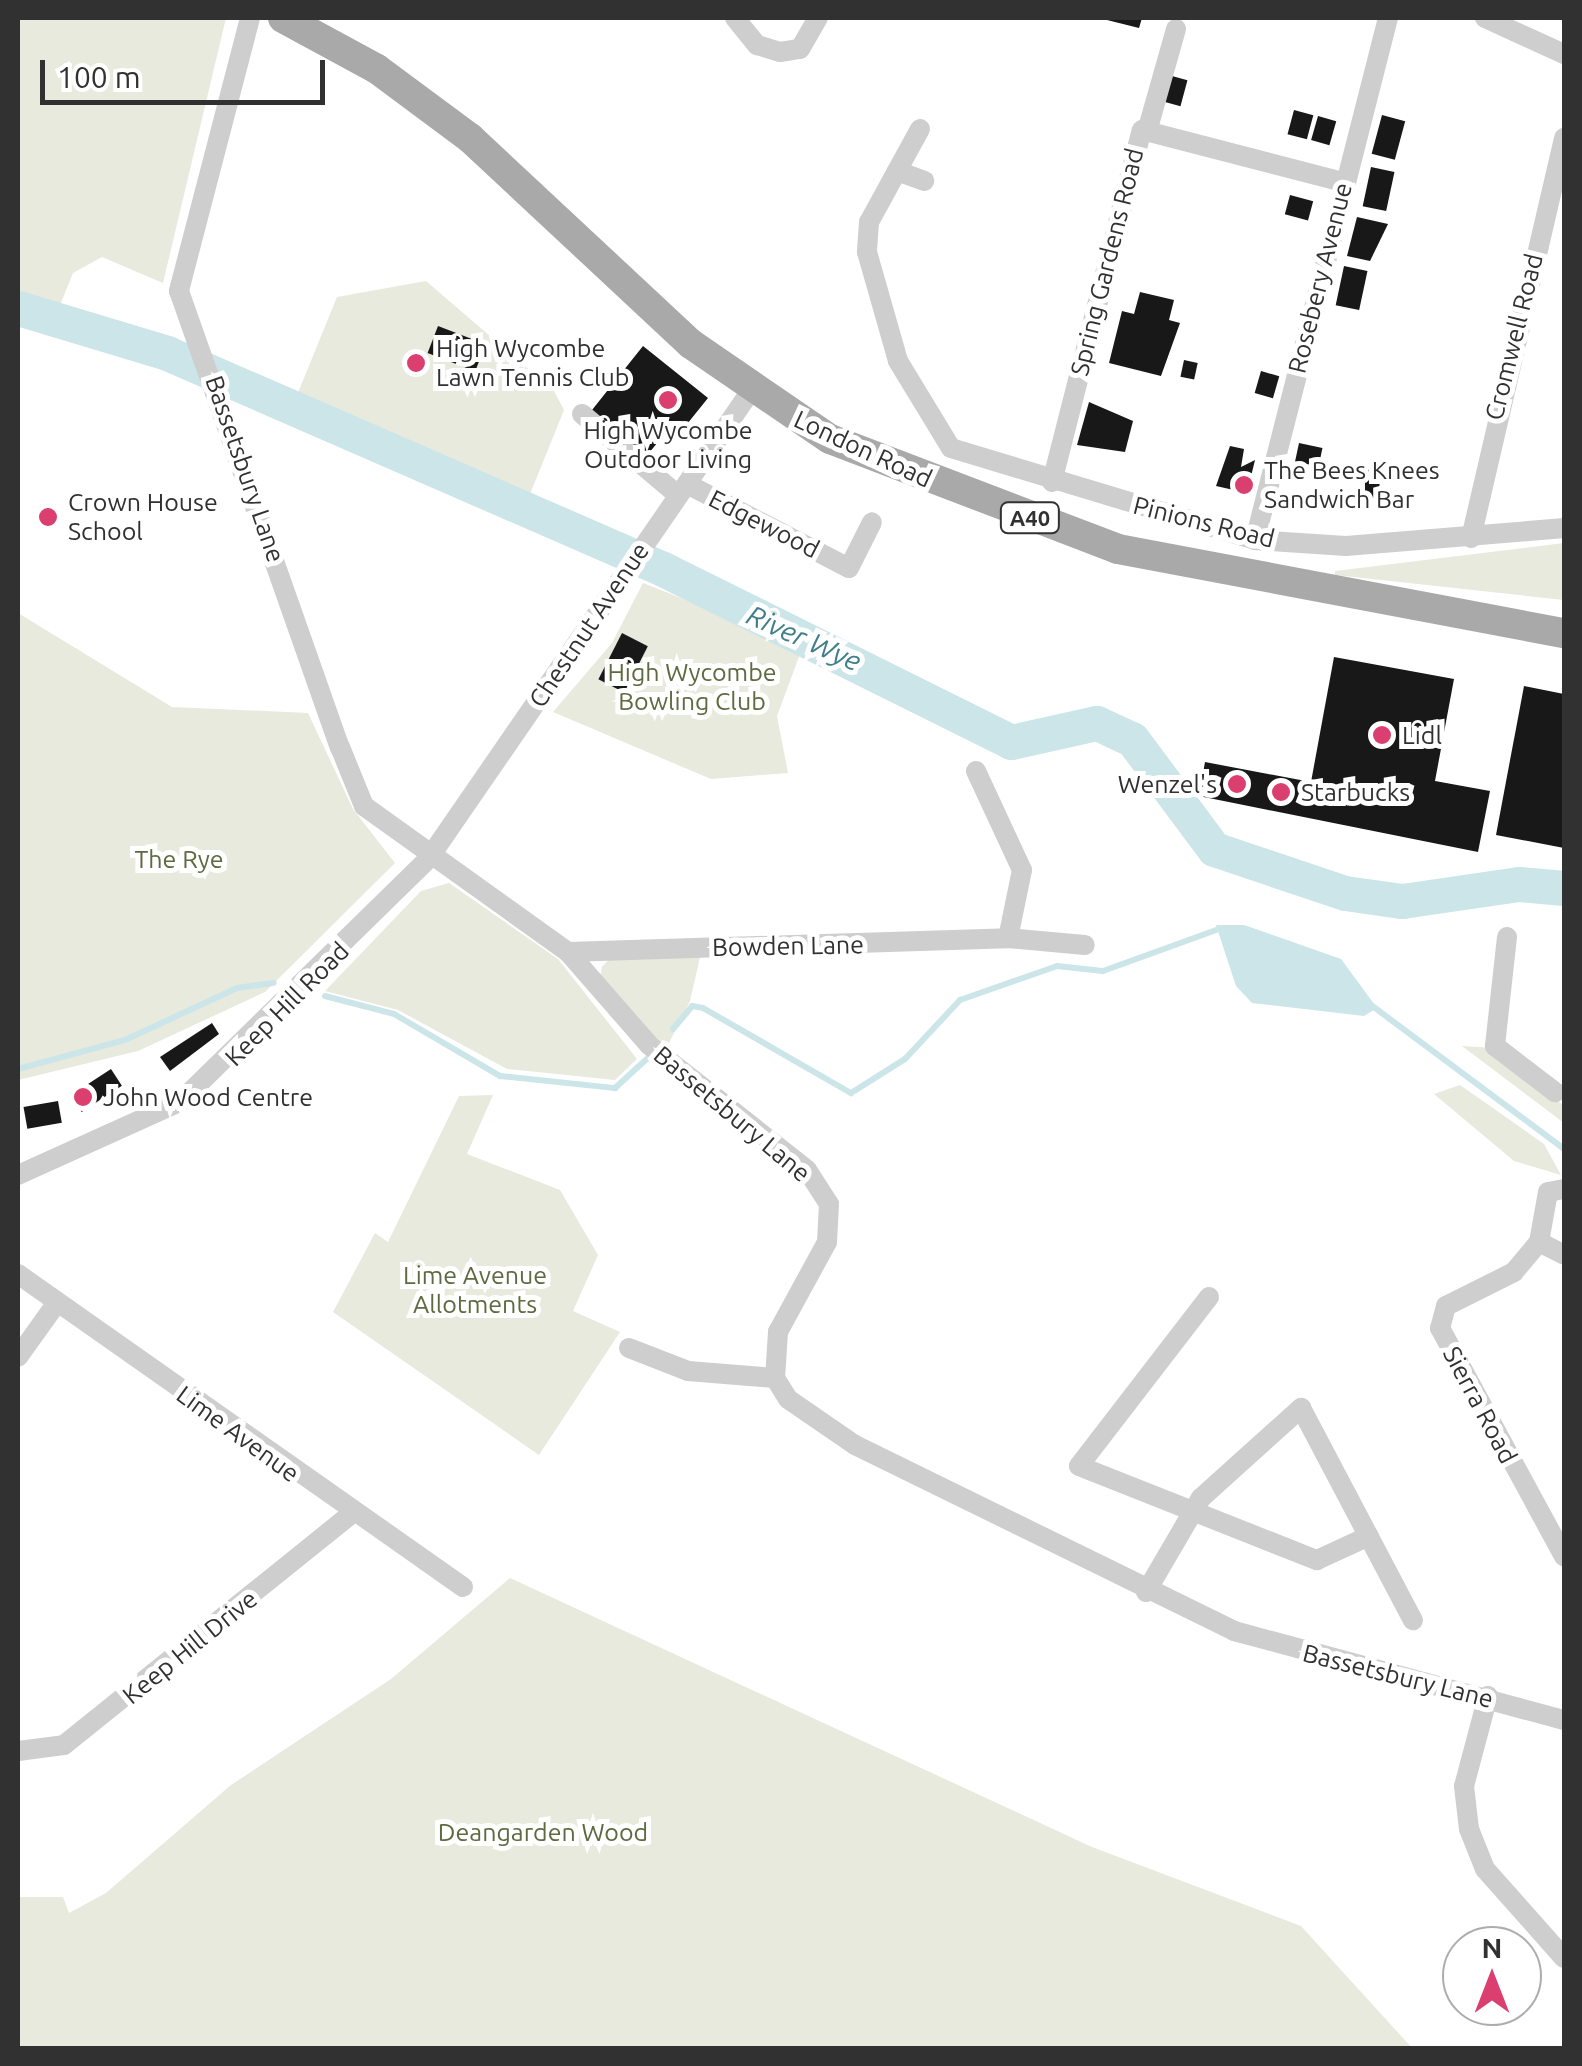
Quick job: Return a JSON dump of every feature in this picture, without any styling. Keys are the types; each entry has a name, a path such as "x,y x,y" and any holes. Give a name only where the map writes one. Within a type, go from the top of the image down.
{"main road":[{"name":"London Road","path":"282,18 377,69 470,138 750,392 931,483 1182,565 1564,634"}],"street":[{"name":"Bassetsbury Lane","path":"250,18 180,291 364,806 430,858 568,952 648,1045 807,1170 829,1204 827,1242 778,1332 775,1378 788,1400 856,1446 1146,1592 1353,1670 1488,1696 1564,1720"},
{"path":"735,18 757,45 780,52 800,49 818,18"},
{"name":"Rosebery Avenue","path":"1255,540 1343,182 1388,18"},
{"path":"1484,18 1564,54"},
{"path":"1148,128 1176,29"},
{"name":"Spring Gardens Road","path":"1052,482 1138,134 1148,128 1343,182"},
{"path":"920,130 869,222 867,252 898,361 950,448 931,483"},
{"name":"Cromwell Road","path":"1470,538 1564,138"},
{"path":"898,171 924,181"},
{"name":"Chestnut Avenue","path":"430,858 750,392"},
{"path":"582,414 682,490"},
{"name":"Pinions Road","path":"950,448 1052,482 1255,540 1470,538 1564,528"},
{"name":"Edgewood","path":"682,490 850,568 872,522"},
{"path":"976,771 1022,870 1008,938"},
{"name":"Keep Hill Road","path":"18,1175 180,1102 430,858"},
{"path":"1507,937 1495,1046 1562,1091"},
{"name":"Bowden Lane","path":"568,952 1008,938 1085,945"},
{"path":"1564,1189 1548,1192 1539,1242 1564,1255"},
{"name":"Sierra Road","path":"1539,1242 1514,1272 1446,1306 1440,1328 1564,1556"},
{"name":"Lime Avenue","path":"18,1274 351,1514 463,1587"},
{"path":"1209,1296 1078,1466 1196,1506 1317,1560 1369,1536"},
{"path":"18,1357 56,1304"},
{"path":"629,1348 688,1371 775,1378"},
{"path":"1146,1592 1196,1506 1300,1408 1414,1620"},
{"name":"Keep Hill Drive","path":"18,1751 64,1745 351,1514"},
{"path":"1488,1696 1470,1750 1469,1829 1485,1869 1564,1958"}],"green space":[{"path":"18,18 226,18 163,283 102,257 73,273 60,305 18,293"},
{"name":"High Wycombe Lawn Tennis Club","path":"426,281 554,391 564,410 528,499 293,405 337,297"},
{"path":"1564,543 1564,600 1335,575 1335,571"},
{"name":"High Wycombe Bowling Club","path":"643,583 803,646 777,716 788,773 711,779 553,712 612,643"},
{"name":"The Rye","path":"18,613 172,707 308,713 353,809 395,863 265,992 138,1051 18,1080"},
{"path":"449,883 558,959 637,1059 615,1080 507,1069 398,1010 325,991 421,891"},
{"path":"701,953 690,1001 665,1051 600,977 602,967 609,959"},
{"path":"1462,1046 1495,1048 1564,1106 1564,1123"},
{"path":"1460,1085 1544,1144 1561,1175 1514,1161 1434,1094"},
{"name":"Lime Avenue Allotments","path":"493,1095 467,1154 560,1190 598,1255 573,1311 620,1332 539,1455 333,1312 375,1233 388,1242 459,1096"},
{"name":"Deangarden Wood","path":"510,1578 1092,1847 1301,1926 1412,2048 18,2048 18,1897 63,1897 69,1913 106,1893 231,1785 391,1679"}],"water":[{"path":"1216,925 1244,925 1341,959 1377,1008 1364,1016 1252,1003 1236,986"}],"building":[{"path":"1099,18 1142,18 1139,28"},
{"path":"1172,76 1187,80 1180,106 1165,102"},
{"path":"1294,110 1313,115 1307,139 1288,134"},
{"path":"1382,115 1405,121 1395,160 1372,154"},
{"path":"1318,116 1336,121 1329,145 1311,140"},
{"path":"1371,167 1394,172 1386,211 1363,206"},
{"path":"1290,195 1313,201 1308,221 1285,214"},
{"path":"1357,217 1388,224 1370,261 1347,256"},
{"path":"1344,266 1367,271 1359,310 1336,305"},
{"path":"1140,292 1174,300 1169,320 1180,323 1161,376 1109,363 1122,311 1134,314"},
{"path":"438,326 486,344 475,371 428,353"},
{"path":"643,346 708,398 667,449 658,442 644,459 588,415"},
{"path":"1184,360 1198,363 1194,380 1180,377"},
{"path":"1261,371 1279,376 1273,398 1255,393"},
{"path":"1089,402 1133,421 1125,452 1077,445"},
{"path":"1299,443 1322,448 1319,467 1295,462"},
{"path":"1230,446 1244,449 1241,467 1255,460 1247,493 1216,486"},
{"path":"1368,465 1384,469 1376,499 1361,495"},
{"path":"622,633 648,646 624,692 598,679"},
{"name":"Lidl","path":"1334,657 1454,679 1435,781 1490,791 1478,852 1199,796 1205,762 1311,782"},
{"path":"1524,686 1564,694 1564,848 1496,835"},
{"path":"212,1023 219,1034 170,1071 160,1057"},
{"name":"John Wood Centre","path":"111,1069 122,1086 82,1112 71,1095"},
{"path":"58,1101 62,1123 27,1129 24,1107"}],"waterway":[{"name":"River Wye","path":"18,308 167,353 663,569 1011,742 1097,723 1132,739 1214,849 1345,893 1402,901 1519,884 1564,888"},
{"path":"673,1029 692,1006 703,1008 851,1093 905,1059 960,1000 1057,966 1103,971 1222,928"},
{"path":"18,1069 125,1040 237,988 274,983"},
{"path":"325,996 394,1014 500,1076 615,1088 650,1056"},
{"path":"1371,1005 1564,1149"}],"place":[{"name":"High Wycombe Lawn Tennis Club","path":"416,363"},
{"name":"High Wycombe Outdoor Living","path":"668,400"},
{"name":"The Bees Knees Sandwich Bar","path":"1244,485"},
{"name":"Crown House School","path":"48,517"},
{"name":"Lidl","path":"1382,735"},
{"name":"Wenzel's","path":"1237,784"},
{"name":"Starbucks","path":"1281,792"},
{"name":"John Wood Centre","path":"83,1097"}]}
